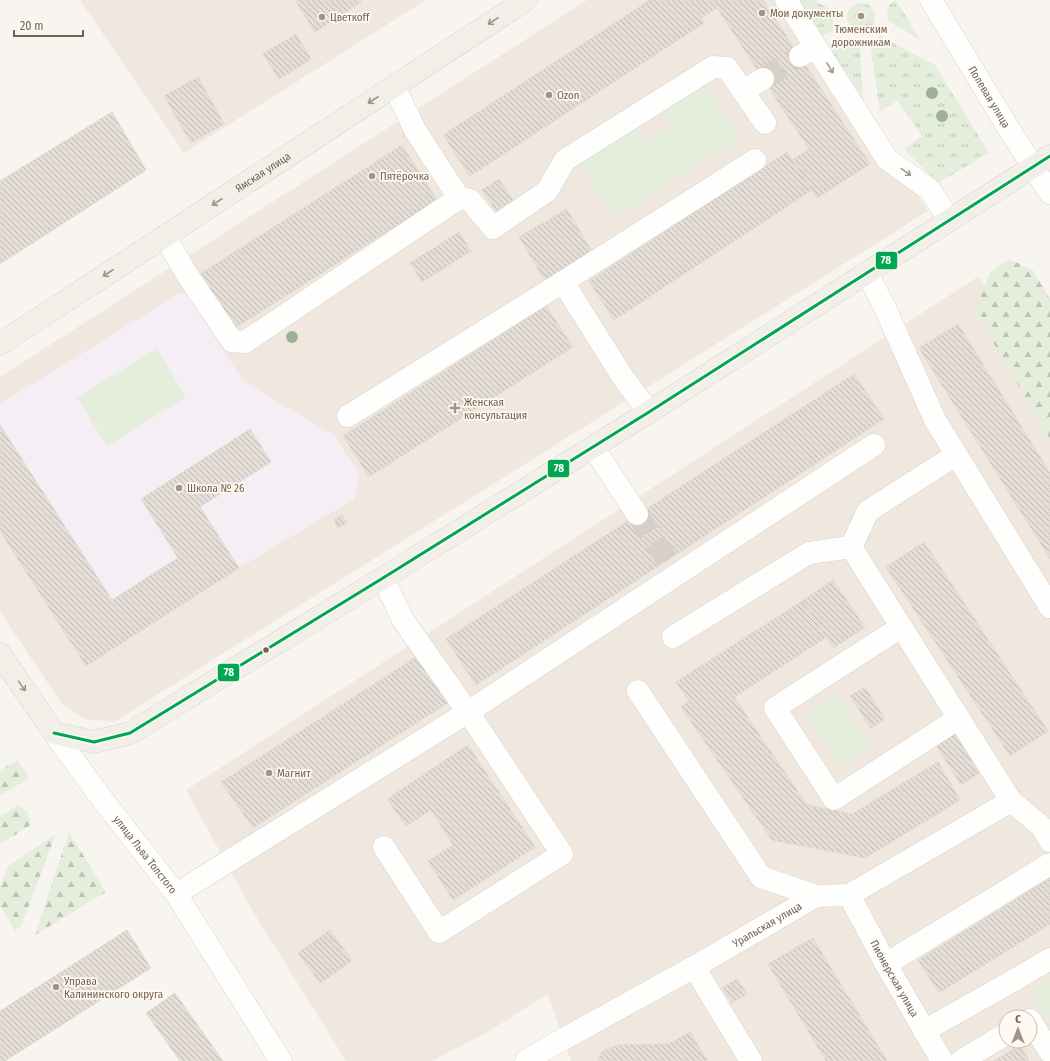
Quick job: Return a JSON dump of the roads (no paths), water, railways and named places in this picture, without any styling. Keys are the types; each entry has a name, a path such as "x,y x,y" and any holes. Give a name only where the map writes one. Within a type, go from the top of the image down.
{"main road":[{"name":"Ямская улица","path":"0,344 526,0"},
{"path":"54,733 94,742 130,733 383,578 649,412 1042,161"},
{"name":"улица Льва Толстого","path":"0,654 54,733"}],"street":[{"path":"786,0 808,51 888,159 930,190 949,220"},
{"name":"Полевая улица","path":"931,0 1007,126 1042,161 1050,193"},
{"path":"165,237 188,276 232,341 246,342 459,198 470,200 492,228 547,192 565,160 713,67 728,68 765,122"},
{"path":"743,91 763,79"},
{"path":"394,86 415,130 459,198"},
{"path":"348,416 755,160"},
{"path":"867,273 885,308 935,420 1050,606"},
{"path":"563,282 624,379 649,412"},
{"path":"176,894 468,712 874,445"},
{"path":"593,447 637,514"},
{"path":"851,547 868,511 956,455"},
{"path":"851,547 1011,801 1042,827 1050,840"},
{"path":"673,637 809,553 851,547"},
{"path":"667,560 667,582"},
{"path":"383,578 403,620 468,712 562,854 439,932 384,847"},
{"path":"902,627 775,708 834,799 959,718"},
{"path":"638,691 761,878 816,896"},
{"name":"улица Льва Толстого","path":"54,733 99,795 176,894 281,1061"},
{"name":"Уральская улица","path":"526,1061 552,1054 694,967 816,896 849,895 1011,801"},
{"path":"886,964 1050,864"},
{"name":"Пионерская улица","path":"849,895 886,964 942,1061"},
{"path":"924,1031 1050,959"},
{"path":"694,967 751,1061"},
{"path":"1038,1033 1050,1052"},
{"path":"961,1061 998,1039"}],"tunnel":[{"path":"763,79 800,56"},
{"path":"637,514 667,560"}],"place":[{"name":"Мои документы","path":"762,13"},
{"name":"Тюменским дорожникам","path":"861,16"},
{"name":"Цветкоff","path":"322,17"},
{"name":"Ozon","path":"549,95"},
{"name":"Пятёрочка","path":"372,176"},
{"name":"Женская консультация","path":"455,408"},
{"name":"Школа № 26","path":"179,488"},
{"name":"Магнит","path":"269,773"},
{"name":"Управа Калининского округа","path":"56,987"}]}
